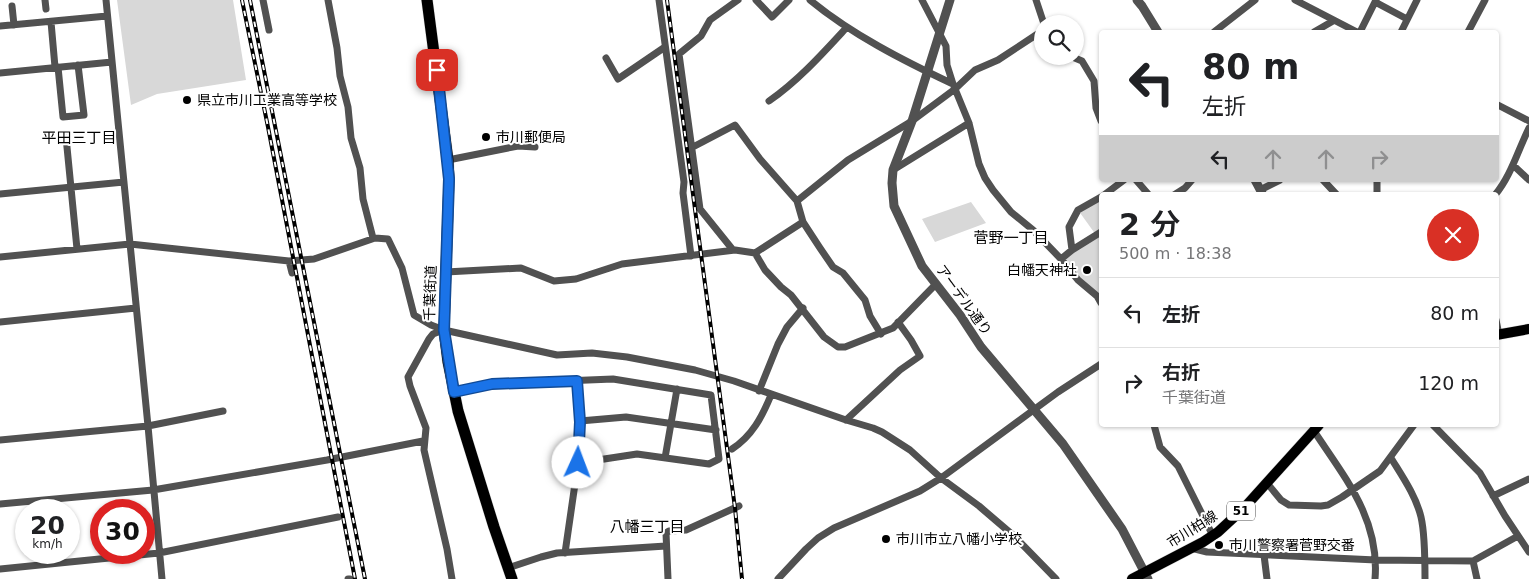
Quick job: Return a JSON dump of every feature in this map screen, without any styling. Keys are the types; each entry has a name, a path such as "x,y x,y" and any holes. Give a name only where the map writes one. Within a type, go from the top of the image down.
{"highway":[{"name":"千葉街道","path":"427,0 449,179 444,330 454,392 485,499 510,574"}],"main road":[{"path":"1499,335 1529,329"},
{"name":"市川柏線","path":"1132,579 1146,575 1210,537 1244,508 1316,428"}],"street":[{"path":"45,0 46,9"},
{"path":"106,0 162,579"},
{"path":"263,0 269,30"},
{"path":"328,0 340,76 348,107 351,138 360,168 364,199 373,238"},
{"path":"659,0 684,182 683,193 691,256"},
{"path":"733,250 700,210 679,54 701,36 710,20 738,0"},
{"path":"756,0 772,17 788,0"},
{"path":"810,0 847,27 904,62 954,87"},
{"path":"922,0 946,46 947,65 969,123 985,178 1011,212 1033,230 1076,278 1099,296"},
{"name":"アーデル通り","path":"950,0 912,121 893,170 894,206 915,254 935,285 960,315 981,347 1063,444 1112,514 1129,541 1146,575"},
{"path":"1036,0 1041,15"},
{"path":"1137,0 1157,30"},
{"path":"1217,30 1255,0"},
{"path":"1294,0 1353,30"},
{"path":"1401,30 1417,0"},
{"path":"1469,30 1485,0"},
{"path":"1359,30 1376,1 1407,19"},
{"path":"12,6 14,25"},
{"path":"0,26 107,16"},
{"path":"1317,30 1333,21"},
{"path":"50,22 63,117 84,115 78,65"},
{"path":"769,101 784,90 817,59 847,27"},
{"path":"797,200 848,160 912,121 975,70 998,60 1034,36"},
{"path":"606,58 618,79 665,47"},
{"path":"0,72 112,62"},
{"path":"1084,64 1094,81 1096,108 1099,116"},
{"path":"1499,106 1529,121"},
{"path":"893,170 969,123"},
{"path":"691,148 735,125 760,159 797,200 803,222 833,267 843,273 865,300 870,316 881,334"},
{"path":"1497,192 1513,165 1529,128"},
{"path":"66,137 77,249"},
{"path":"448,160 518,146 535,147"},
{"path":"1513,165 1529,180"},
{"path":"0,194 124,182"},
{"path":"1108,192 1121,182"},
{"path":"1138,182 1146,192"},
{"path":"1179,192 1190,182"},
{"path":"1262,192 1277,182"},
{"path":"1325,182 1334,192"},
{"path":"1072,250 1069,226 1078,210 1099,198"},
{"path":"446,272 521,268 554,281 576,280 622,264 733,250 755,253 803,222"},
{"path":"1061,260 1072,250 1099,233"},
{"path":"0,257 130,244 289,261 314,258 373,238 388,239 402,268 414,315 431,325 444,330 557,355 592,353 627,357 717,376 882,432 910,450 941,478 979,506 1014,536 1056,579"},
{"path":"755,253 765,270 803,308 824,337 838,347 845,347 893,328 935,285"},
{"path":"289,261 292,273"},
{"path":"0,322 136,308"},
{"path":"759,390 787,327 803,308"},
{"path":"846,420 900,370 920,356 898,322"},
{"path":"444,330 433,334 429,339 408,378 426,428 424,450 452,579"},
{"path":"778,579 818,538 834,528 920,491 1099,365"},
{"path":"454,392 492,384 613,380 711,395 720,459 710,464 637,454 578,463"},
{"path":"565,553 578,463 580,422 577,381"},
{"path":"666,458 677,389"},
{"path":"732,449 750,435 764,412 771,395"},
{"path":"0,440 148,426 223,412"},
{"path":"580,422 626,417 716,430"},
{"path":"1155,427 1160,447 1178,466 1210,537 1213,553"},
{"path":"1267,483 1281,500 1289,505 1321,506 1342,497 1371,478 1390,458 1413,427"},
{"path":"1435,427 1480,473 1529,551"},
{"path":"1316,428 1353,490 1368,520 1376,560 1375,579"},
{"path":"0,504 153,490 424,440"},
{"path":"1390,458 1408,487 1421,517 1425,561 1424,579"},
{"path":"1493,496 1529,479"},
{"path":"668,579 666,533 669,531 686,530 739,506"},
{"path":"0,569 159,553 338,517"},
{"path":"1191,548 1213,553 1376,560 1473,561 1518,536"},
{"path":"510,574 540,557 565,553 666,546"},
{"path":"1264,555 1266,579"},
{"path":"1473,561 1477,579"}],"shaded area":[{"path":"117,0 233,0 246,80 157,94 131,105"},
{"name":"白幡天神社","path":"1099,198 1099,294 1097,296 1061,259 1096,235 1078,210"},
{"path":"971,202 986,223 935,242 922,219"}],"railway":[{"path":"242,0 355,579"},
{"path":"250,0 365,579"},
{"path":"667,0 735,508 742,579"}],"place":[{"name":"県立市川工業高等学校","path":"187,100"},
{"name":"市川郵便局","path":"486,137"},
{"name":"白幡天神社","path":"1087,270"},
{"name":"市川市立八幡小学校","path":"886,539"},
{"name":"市川警察署菅野交番","path":"1219,545"}],"district":[{"name":"平田三丁目","path":"79,138"},
{"name":"菅野一丁目","path":"1011,238"},
{"name":"八幡三丁目","path":"647,527"}],"route":[{"path":"437,70 449,179 444,330 454,392 492,384 577,381 580,422 578,463"}]}
